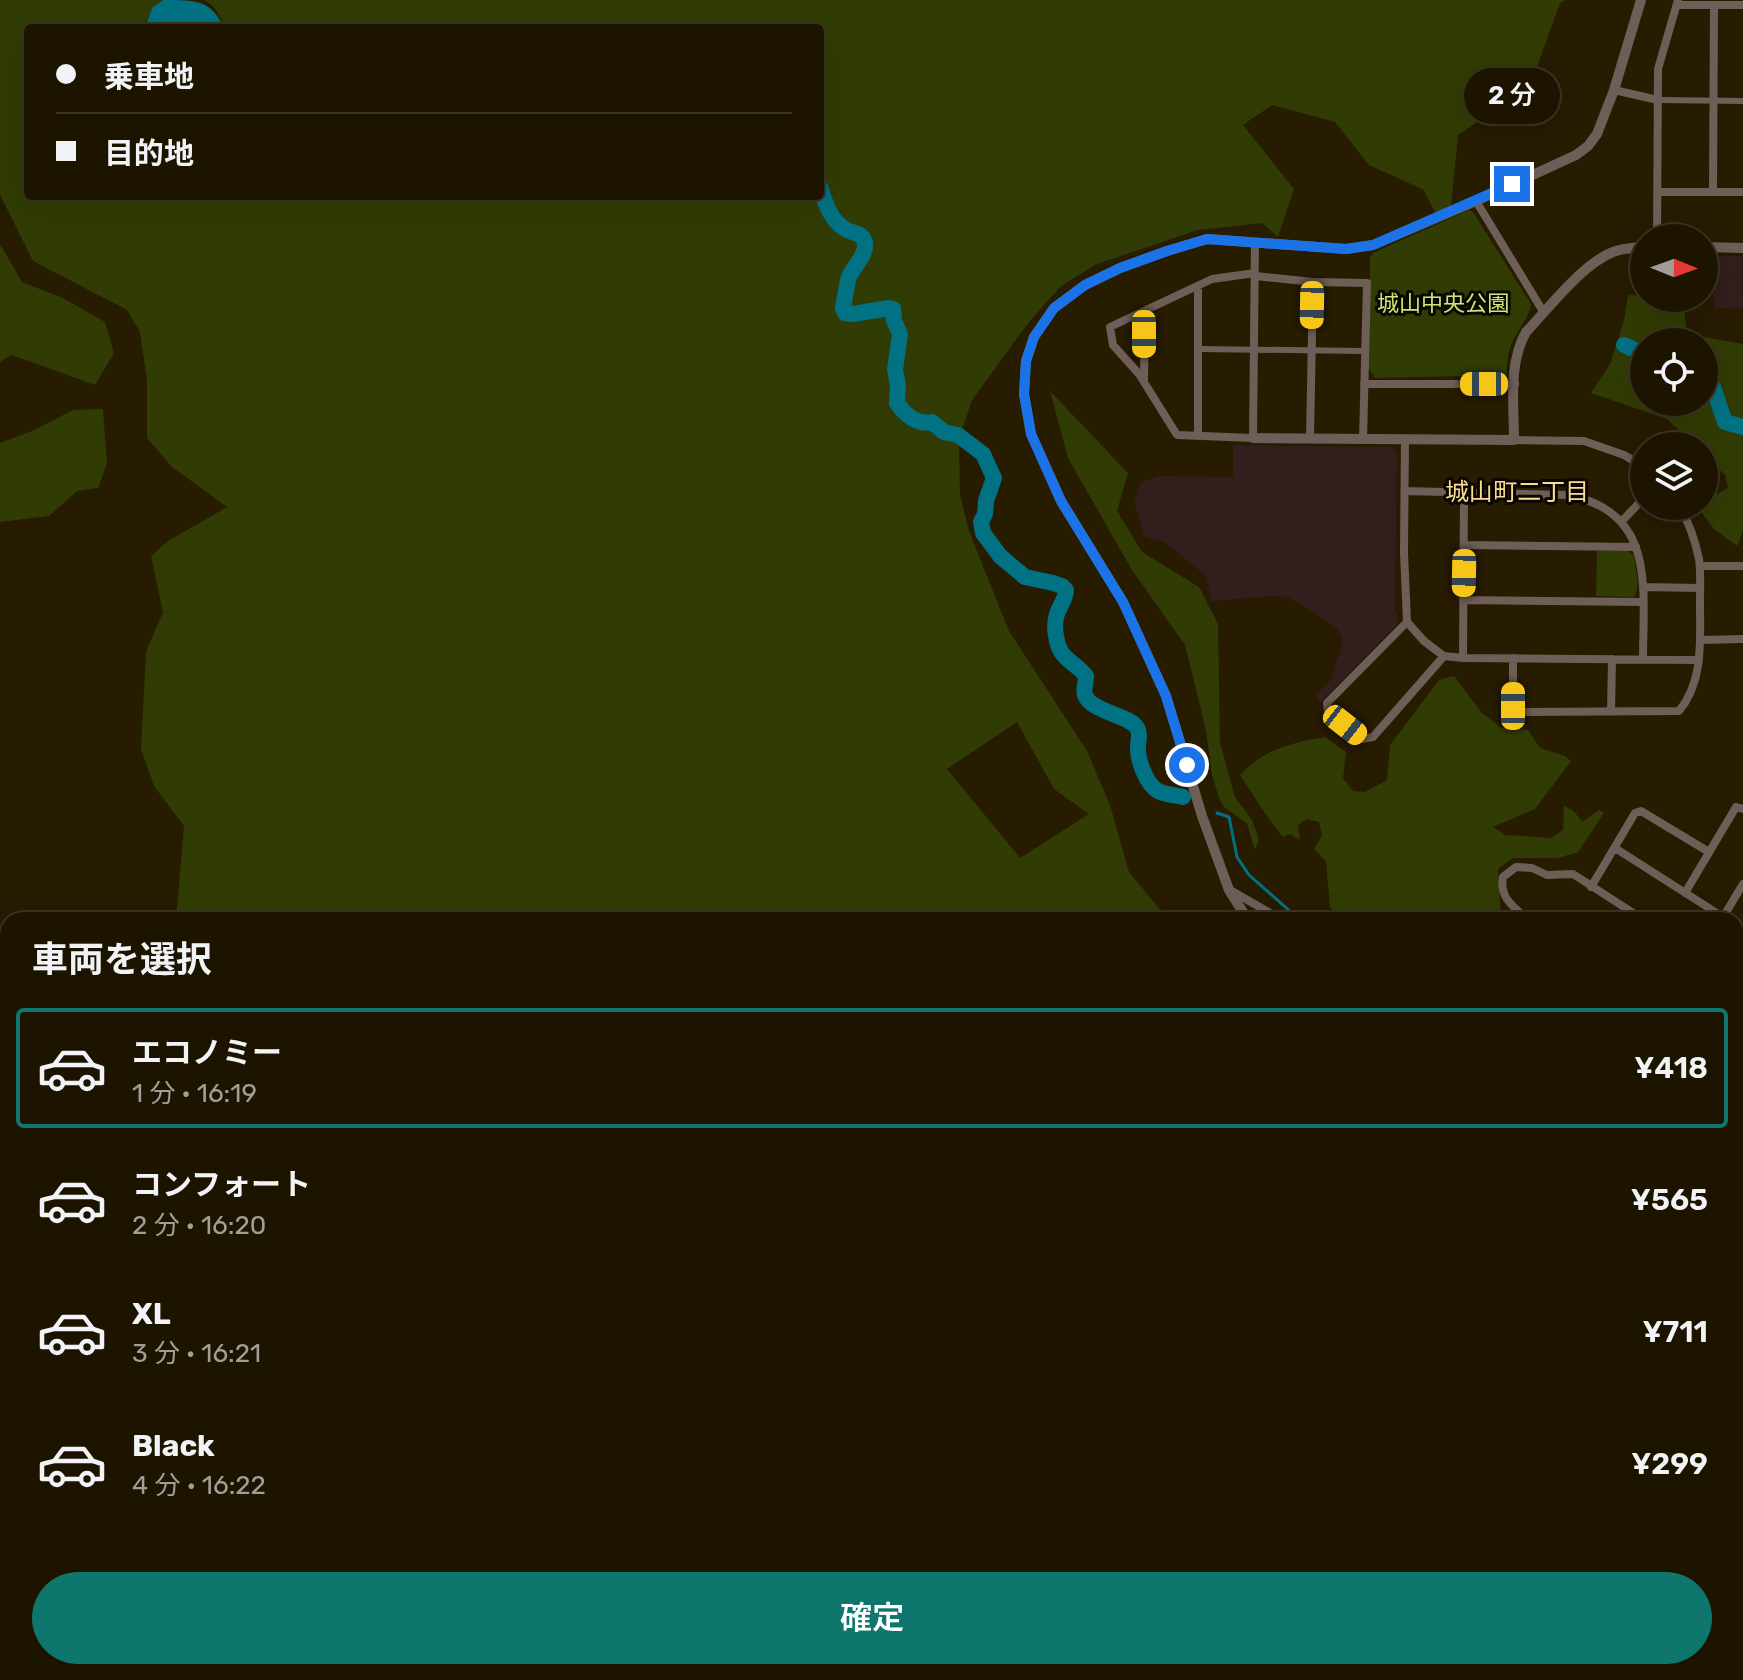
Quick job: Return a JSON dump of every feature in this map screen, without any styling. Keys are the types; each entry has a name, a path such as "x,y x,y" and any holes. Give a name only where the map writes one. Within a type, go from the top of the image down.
{"street":[{"path":"1243,912 1229,890 1202,816 1166,696 1123,602 1061,501 1031,434 1024,394 1026,361 1034,337 1054,308 1085,285 1120,268 1207,239 1346,249 1373,245 1576,155 1597,134 1614,90 1641,0"},
{"path":"1657,224 1658,69 1678,2 1743,5"},
{"path":"1713,192 1714,5"},
{"path":"1614,90 1658,100 1743,101"},
{"path":"1657,192 1743,192"},
{"path":"1476,201 1544,313"},
{"path":"1253,438 1255,243"},
{"path":"1718,247 1743,248"},
{"path":"1514,440 1515,365 1526,332 1580,274 1605,255 1630,248"},
{"path":"1363,439 1367,283 1313,282 1255,274 1221,277 1110,327 1113,345 1144,382 1177,435 1253,438 1310,438 1363,439 1584,441 1630,459"},
{"path":"1310,438 1313,282"},
{"path":"1198,286 1198,436"},
{"path":"1144,382 1145,311"},
{"path":"1198,349 1365,351"},
{"path":"1364,384 1515,384"},
{"path":"1405,439 1407,622 1424,641 1444,656 1463,658 1699,660"},
{"path":"1405,491 1551,494 1577,497 1601,506 1621,522 1640,559 1643,659"},
{"path":"1463,658 1464,492"},
{"path":"1621,522 1630,513"},
{"path":"1513,658 1513,706 1519,712 1679,711 1686,703 1699,668 1700,640 1700,566 1693,535 1686,520"},
{"path":"1464,545 1636,547"},
{"path":"1700,566 1743,566"},
{"path":"1643,587 1700,588"},
{"path":"1463,600 1643,602"},
{"path":"1407,622 1327,703 1328,711 1362,739 1373,737 1444,656"},
{"path":"1700,640 1743,639"},
{"path":"1611,712 1612,659"},
{"path":"1685,893 1736,807 1743,809"},
{"path":"1591,887 1635,813 1641,811 1709,852"},
{"path":"1615,848 1714,912"},
{"path":"1520,912 1502,891 1503,877 1516,867 1532,868 1547,875 1573,874 1631,912"},
{"path":"1727,912 1743,884"},
{"path":"1229,890 1268,912"}],"shaded area":[{"path":"1718,256 1743,256 1743,309 1718,308"},
{"path":"1233,445 1391,447 1397,453 1395,609 1399,619 1320,703 1315,696 1331,679 1343,640 1337,629 1288,597 1212,601 1206,576 1166,543 1145,537 1134,503 1140,483 1159,476 1233,477"}],"green space":[{"path":"0,0 163,0 153,8 146,24 24,24 24,200 824,200 824,24 222,24 212,5 204,0 1565,0 1560,3 1530,86 1458,135 1450,215 1438,218 1424,190 1369,165 1335,122 1272,105 1243,125 1294,189 1278,237 1262,223 1198,230 1097,264 1061,286 1029,322 972,400 959,439 960,495 969,531 1009,631 1087,751 1110,805 1129,872 1162,912 177,912 184,826 154,786 141,749 146,652 163,612 151,556 168,541 227,507 172,467 147,438 147,381 140,332 127,310 33,261 0,195","holes":["1017,722 1054,789 1089,814 1020,858 947,769"]},
{"name":"城山中央公園","path":"1469,210 1531,304 1510,348 1507,375 1375,378 1369,369 1370,258 1373,253"},
{"path":"0,244 22,282 63,298 105,322 114,353 95,385 12,355 0,362"},
{"path":"1628,295 1630,312 1684,312 1686,328 1630,328 1630,406 1591,393 1610,364 1624,320"},
{"path":"1718,340 1743,344 1743,531 1737,546 1707,520 1718,520 1718,493 1728,488 1725,475 1718,468 1718,432 1680,432 1667,419 1658,416 1718,416"},
{"path":"1050,391 1128,473 1117,511 1142,552 1199,587 1218,624 1220,743 1235,797 1252,820 1259,840 1255,850 1247,824 1224,807 1219,798 1185,645 1132,570 1068,458"},
{"path":"103,409 107,464 98,488 77,491 49,516 0,522 0,443 73,410"},
{"path":"1597,551 1627,551 1634,555 1637,582 1634,597 1596,596"},
{"path":"1454,676 1482,713 1502,728 1528,730 1540,748 1571,761 1535,809 1493,827 1505,835 1551,838 1563,830 1564,806 1574,811 1582,822 1599,810 1604,813 1578,852 1558,858 1513,858 1498,869 1501,912 1337,912 1330,908 1326,861 1314,849 1322,835 1319,822 1307,819 1298,825 1300,840 1290,834 1283,837 1240,775 1279,748 1325,737 1346,752 1343,778 1353,791 1365,792 1387,780 1390,745 1439,680"}],"water":[{"path":"163,0 185,0 208,7 222,24 146,24 153,7"}],"waterway":[{"path":"824,197 835,221 860,235 865,243 862,256 849,277 843,308 845,313 893,309 900,334 895,370 897,403 912,418 932,422 944,432 958,435 983,454 994,478 981,522 983,533 1000,556 1025,577 1053,583 1066,590 1056,618 1056,634 1062,653 1086,676 1085,695 1095,706 1127,720 1137,728 1141,764 1154,788 1183,797"},
{"path":"1624,345 1630,348"},
{"path":"1718,402 1725,422 1743,427"},
{"path":"1217,813 1229,817 1237,857 1249,875 1291,912"}],"district":[{"name":"城山町二丁目","path":"1517,492"}],"route":[{"path":"1187,765 1166,696 1123,602 1061,501 1031,434 1024,394 1026,361 1034,337 1054,308 1085,285 1167,251 1207,239 1346,249 1373,245 1512,184"}]}
